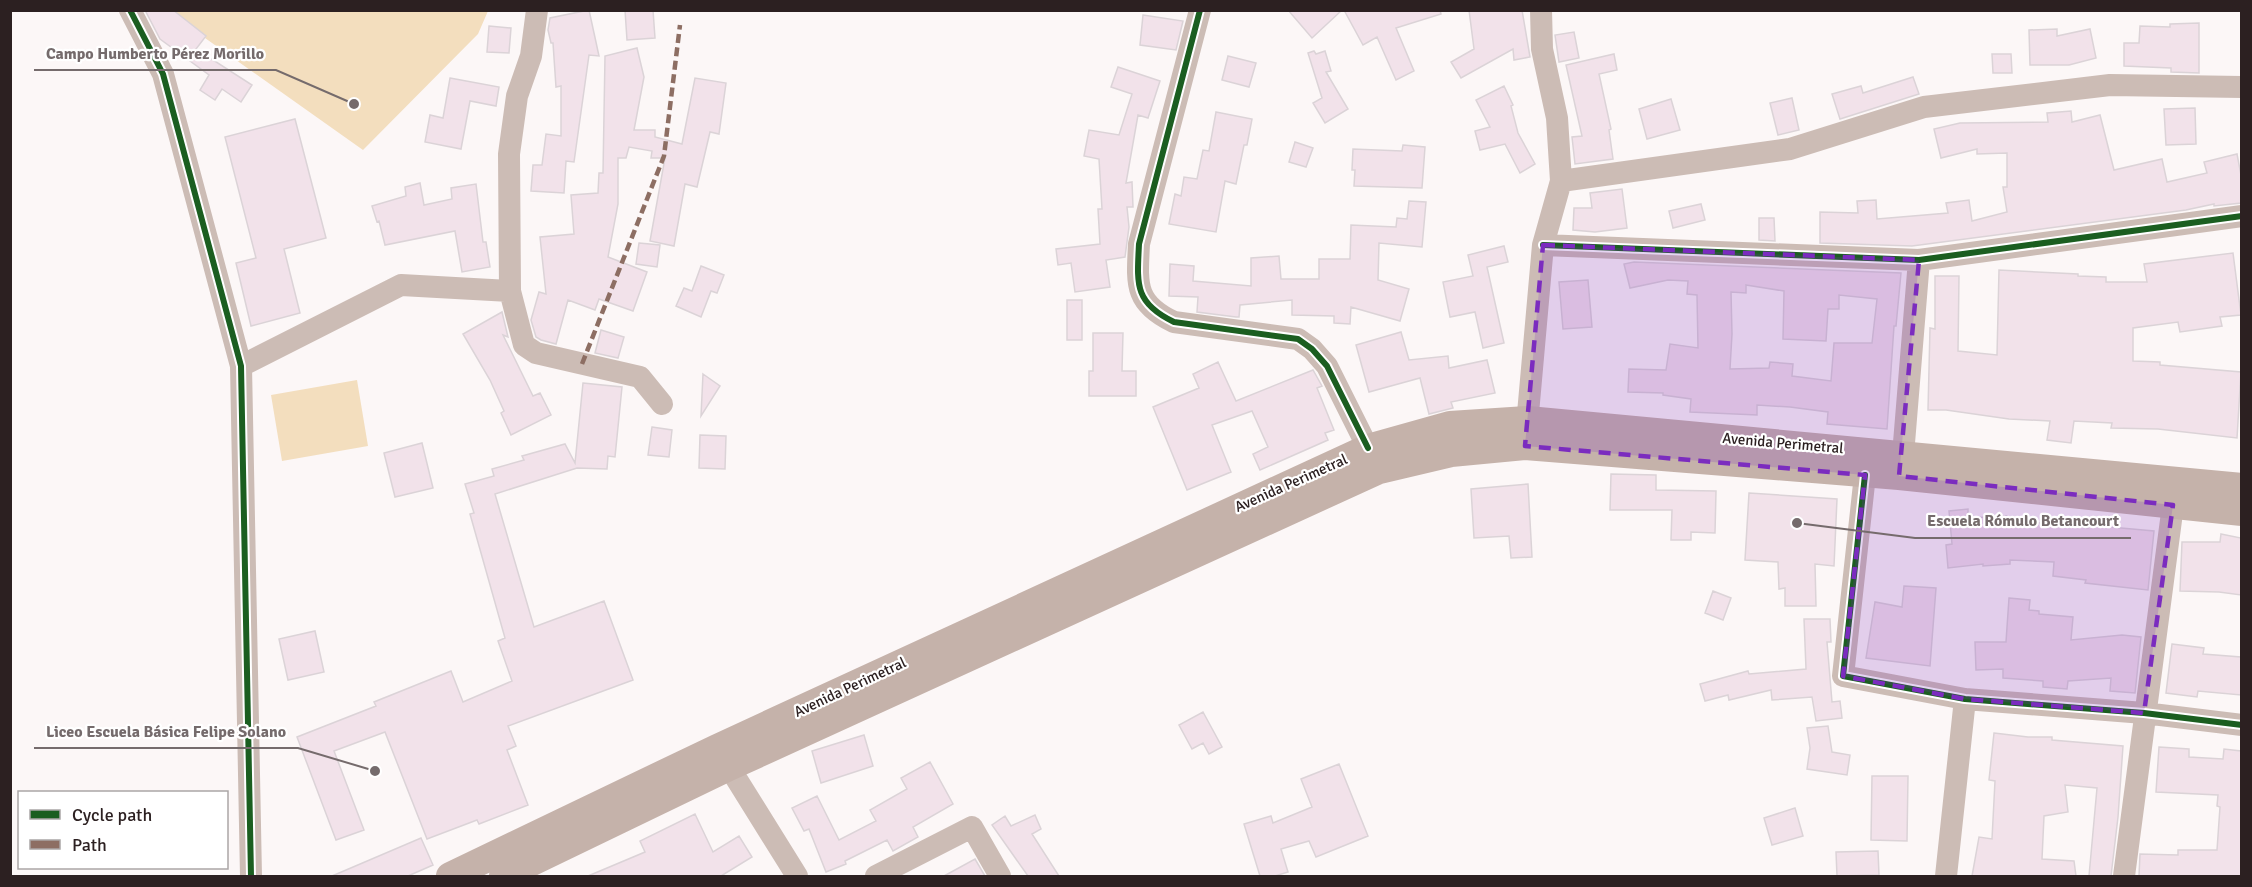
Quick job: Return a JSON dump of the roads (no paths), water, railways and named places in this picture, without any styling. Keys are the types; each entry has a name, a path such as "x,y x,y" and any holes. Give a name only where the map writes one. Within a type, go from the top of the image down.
{"main road":[{"name":"Avenida Perimetral","path":"450,876 717,748 1368,448 1450,425 1865,475 1901,465 2173,505 2241,497"},
{"name":"Avenida Perimetral","path":"503,876 729,767 1379,470 1526,433 2241,497"}],"street":[{"path":"130,10 163,74 241,366 251,876"},
{"path":"537,10 531,56 517,96 509,154 510,291 525,345 536,353 640,377 662,404"},
{"path":"1200,10 1139,244 1137,278 1143,299 1155,313 1174,322 1298,339 1312,349 1327,366 1368,448"},
{"path":"1526,433 1543,245 1561,181 1557,118 1542,49 1540,10"},
{"path":"1561,181 1790,149 1924,107 2110,85 2241,87"},
{"path":"1543,245 1919,260 2241,216"},
{"path":"1901,465 1919,260"},
{"path":"241,366 401,285 510,291"},
{"path":"1865,475 1843,676 1965,699 2144,714 2241,725"},
{"path":"2124,876 2173,505"},
{"path":"1946,876 1965,699"},
{"path":"729,767 797,876"},
{"path":"876,876 972,828 1000,876"}],"place":[{"name":"Campo Humberto Pérez Morillo","path":"354,104"},
{"name":"Escuela Rómulo Betancourt","path":"1797,523"},
{"name":"Liceo Escuela Básica Felipe Solano","path":"375,771"}]}
